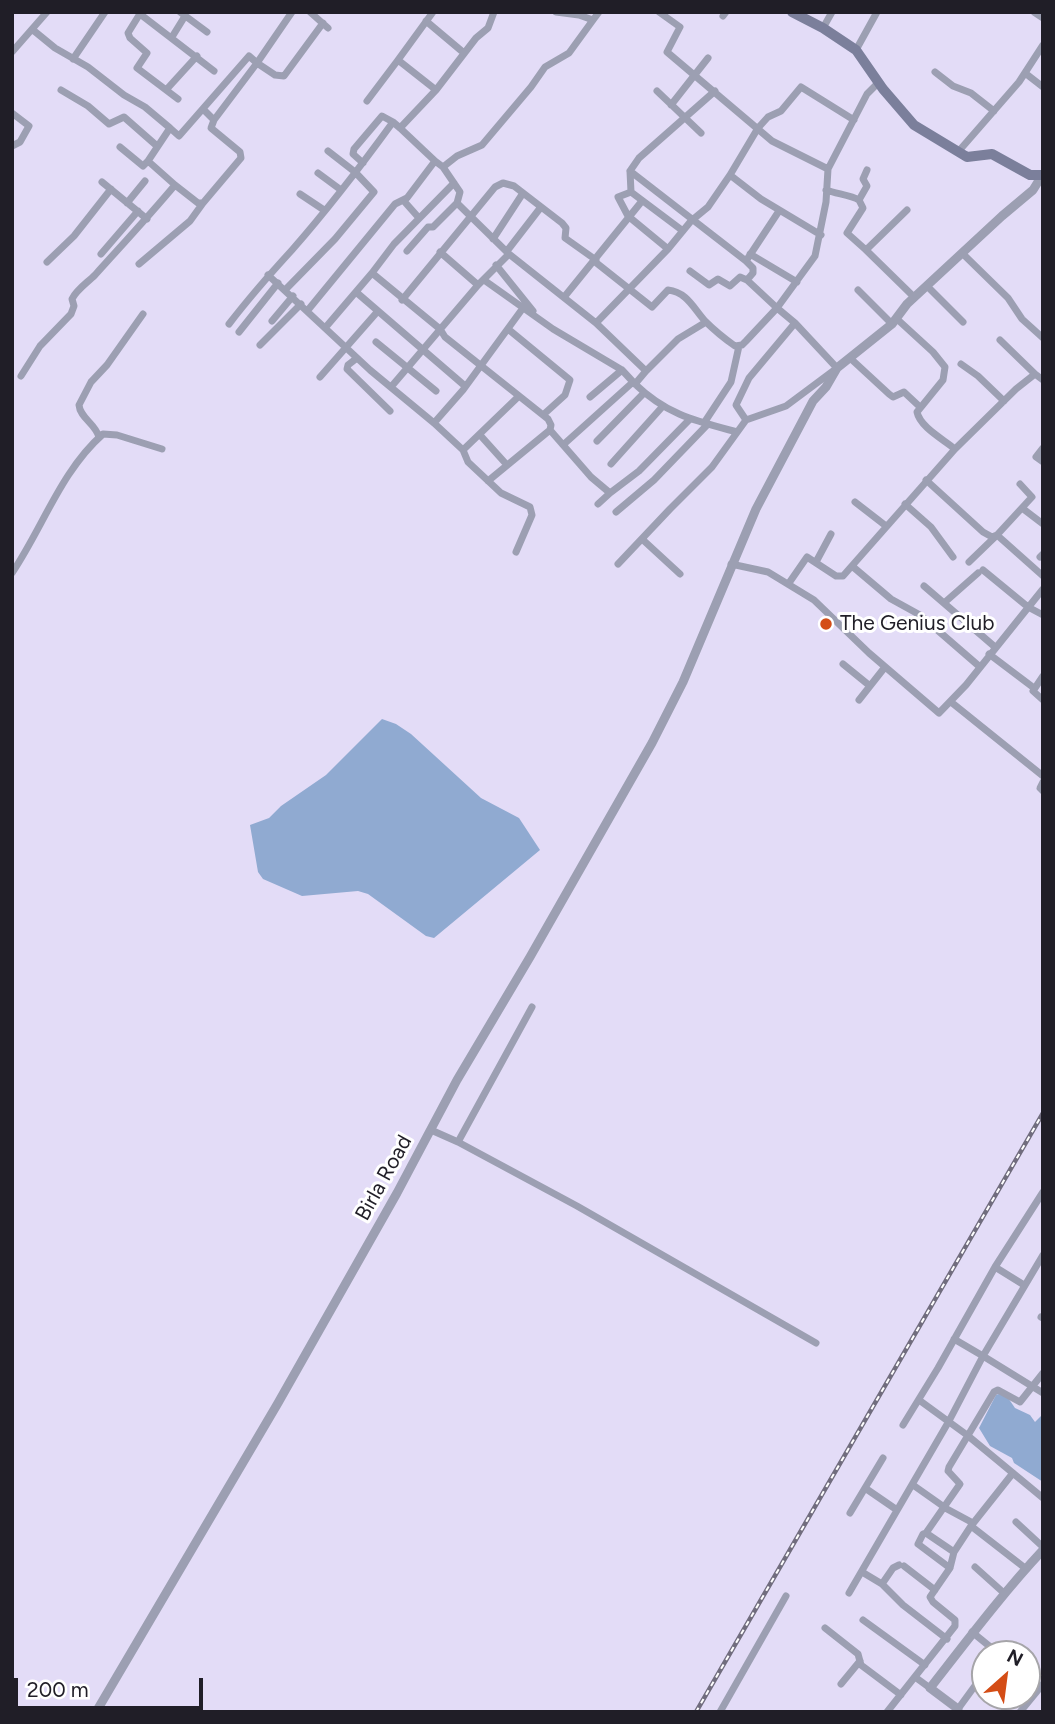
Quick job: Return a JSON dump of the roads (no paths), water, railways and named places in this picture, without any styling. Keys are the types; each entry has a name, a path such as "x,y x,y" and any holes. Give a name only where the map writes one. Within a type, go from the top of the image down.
{"main road":[{"path":"792,12 856,50 878,83 909,121 967,157 997,156 1030,175 1042,176"}],"street":[{"path":"12,52 47,12"},
{"path":"74,59 105,12"},
{"path":"139,264 190,221 202,203 239,162 242,155 210,126 292,12"},
{"path":"33,30 55,48 145,107 179,136 249,56 275,75 284,76 326,26 310,12"},
{"path":"367,101 433,12"},
{"path":"229,324 355,172 397,125 436,90 476,38 488,28 493,12"},
{"path":"556,12 596,15"},
{"path":"659,12 680,27 667,52 772,141 828,169"},
{"path":"823,28 832,12"},
{"path":"856,50 877,12"},
{"path":"1034,12 1043,18"},
{"path":"178,99 137,68 147,52 128,36 140,13 214,71"},
{"path":"172,37 182,14 207,32"},
{"path":"443,167 457,156 482,145 545,66 569,53 596,15"},
{"path":"426,21 464,53"},
{"path":"958,152 1040,55 1043,45"},
{"path":"166,90 197,56"},
{"path":"671,105 708,58"},
{"path":"398,60 436,90"},
{"path":"935,72 953,86 971,93 993,111"},
{"path":"1025,73 1043,87"},
{"path":"616,512 646,488 706,423 731,382 739,346 747,341 776,308 815,256 821,235 828,169 867,94 878,83"},
{"path":"596,323 668,249 691,221 708,207 758,128 768,117 781,111 801,87 853,120"},
{"path":"61,90 88,106 109,124 124,117 157,146"},
{"path":"657,91 701,133"},
{"path":"683,232 631,192 630,171 639,158 715,91"},
{"path":"203,109 214,120"},
{"path":"12,113 29,127 20,142 12,146"},
{"path":"363,163 353,154 354,149 382,116 397,125 443,167 461,194 457,203 433,227 428,227 407,251"},
{"path":"120,147 143,166 170,128"},
{"path":"286,289 373,195 373,188 328,151"},
{"path":"148,161 198,203 202,203"},
{"path":"309,310 395,204 416,188 435,161"},
{"path":"859,200 867,187 863,179 867,170"},
{"path":"630,171 691,221 748,257 797,282"},
{"path":"318,173 341,190"},
{"path":"730,175 779,211 821,235"},
{"name":"Birla Road","path":"96,1712 278,1404 457,1080 652,743 693,657 731,564 799,424 837,368 894,321 914,297 1033,190 1042,176"},
{"path":"127,204 145,181"},
{"path":"102,182 147,219"},
{"path":"325,328 394,244 454,183"},
{"path":"402,300 498,184 506,183 565,226 565,238 652,307 663,294 673,290 692,303 706,321 729,341 739,346"},
{"path":"22,376 40,346 71,314 75,293 147,219 175,185"},
{"path":"47,262 74,236 111,189"},
{"path":"826,190 859,200 863,208 847,233 914,297"},
{"path":"631,192 618,197 628,216 668,249"},
{"path":"493,239 523,193"},
{"path":"300,194 324,210"},
{"path":"402,200 419,218"},
{"path":"565,296 642,201"},
{"path":"457,203 508,253 565,296 646,371"},
{"path":"391,387 508,253 541,207"},
{"path":"866,250 907,210"},
{"path":"101,254 138,211"},
{"path":"748,257 779,211"},
{"path":"440,253 481,282 622,370 644,393 663,406 690,419 737,432"},
{"path":"961,253 1008,298 1022,319 1043,338"},
{"path":"747,280 753,273 748,257"},
{"path":"496,265 537,316"},
{"path":"618,565 712,467 746,420 786,406 837,368 795,323 747,280 740,277 730,286 718,279 709,285 690,271"},
{"path":"372,273 440,329 445,337 543,415 551,425 550,430 599,485 610,493"},
{"path":"268,275 309,310 357,358 463,450 468,462 501,493 530,507 532,515 516,552"},
{"path":"239,332 278,283"},
{"path":"927,286 963,322"},
{"path":"858,290 933,352 945,368 943,380 917,412 918,417 955,449"},
{"path":"356,292 465,386"},
{"path":"272,321 293,296"},
{"path":"260,345 301,303"},
{"path":"434,423 523,307"},
{"path":"320,377 378,311"},
{"path":"99,437 97,429 81,413 79,405 88,386 107,365 143,314"},
{"path":"563,445 678,340 706,321"},
{"path":"746,420 736,405 749,378 795,323"},
{"path":"508,329 570,380 565,395 543,415"},
{"path":"1000,340 1043,380"},
{"path":"376,342 436,391"},
{"path":"357,358 347,369 390,411"},
{"path":"850,358 892,397 904,393 920,407"},
{"path":"961,364 1004,401"},
{"path":"590,397 622,370"},
{"path":"789,583 805,558 840,577 955,449 1035,374"},
{"path":"597,441 644,393"},
{"path":"463,450 519,396"},
{"path":"611,464 663,406"},
{"path":"598,504 626,483 690,419"},
{"path":"488,481 550,430"},
{"path":"12,573 63,482 99,437 107,433 162,449"},
{"path":"480,435 507,465"},
{"path":"1043,448 1036,457 1043,462"},
{"path":"926,480 983,532 992,537 998,535"},
{"path":"968,562 998,535 1032,497 1020,484"},
{"path":"855,502 886,526"},
{"path":"905,504 932,527 953,557"},
{"path":"1022,508 1043,524"},
{"path":"816,562 831,534"},
{"path":"998,535 1043,576"},
{"path":"642,539 680,574"},
{"path":"731,564 763,570 789,583 824,608 939,713 951,702 1043,589"},
{"path":"852,566 891,599 920,615 980,667"},
{"path":"944,603 981,572 1043,615"},
{"path":"924,586 1034,688 1034,692 1043,700"},
{"path":"843,664 870,686"},
{"path":"859,700 886,667"},
{"path":"1034,688 1043,676"},
{"path":"951,702 1043,776"},
{"path":"1043,782 1040,785 1043,791"},
{"path":"458,1142 533,1007"},
{"path":"430,1130 458,1142 577,1206 816,1343"},
{"path":"903,1425 995,1267 1043,1192"},
{"path":"849,1593 1043,1255"},
{"path":"995,1267 1024,1284"},
{"path":"954,1339 1043,1393"},
{"path":"950,1568 918,1544 923,1533 926,1534 960,1484 948,1471 948,1467 994,1392 998,1390 1020,1402 1043,1373"},
{"path":"919,1400 1043,1497"},
{"path":"850,1513 883,1458"},
{"path":"887,1712 955,1626 955,1620 930,1597 950,1568 954,1552 972,1525 1013,1473"},
{"path":"913,1485 972,1525 1025,1568"},
{"path":"865,1488 897,1510"},
{"path":"930,1688 1025,1568 1039,1561 1043,1549 1016,1522"},
{"path":"926,1534 954,1552"},
{"path":"882,1584 893,1568 902,1565 935,1590"},
{"path":"975,1567 1005,1594"},
{"path":"862,1572 882,1584 903,1605 947,1639"},
{"path":"720,1712 786,1596"},
{"path":"863,1619 925,1665"},
{"path":"825,1628 858,1654 861,1665 901,1695"},
{"path":"972,1632 982,1640"},
{"path":"841,1684 860,1661"},
{"path":"915,1677 958,1710 971,1692"}],"water":[{"path":"382,719 411,734 481,798 519,818 540,850 434,938 426,936 368,894 358,891 302,896 263,879 258,872 250,825 269,818 281,806 326,775"},
{"path":"1004,1392 1015,1408 1030,1415 1035,1422 1043,1414 1043,1482 1014,1463 1012,1458 990,1446 979,1428 996,1395"}],"railway":[{"path":"696,1712 1043,1113"}],"place":[{"name":"The Genius Club","path":"826,624"}]}
